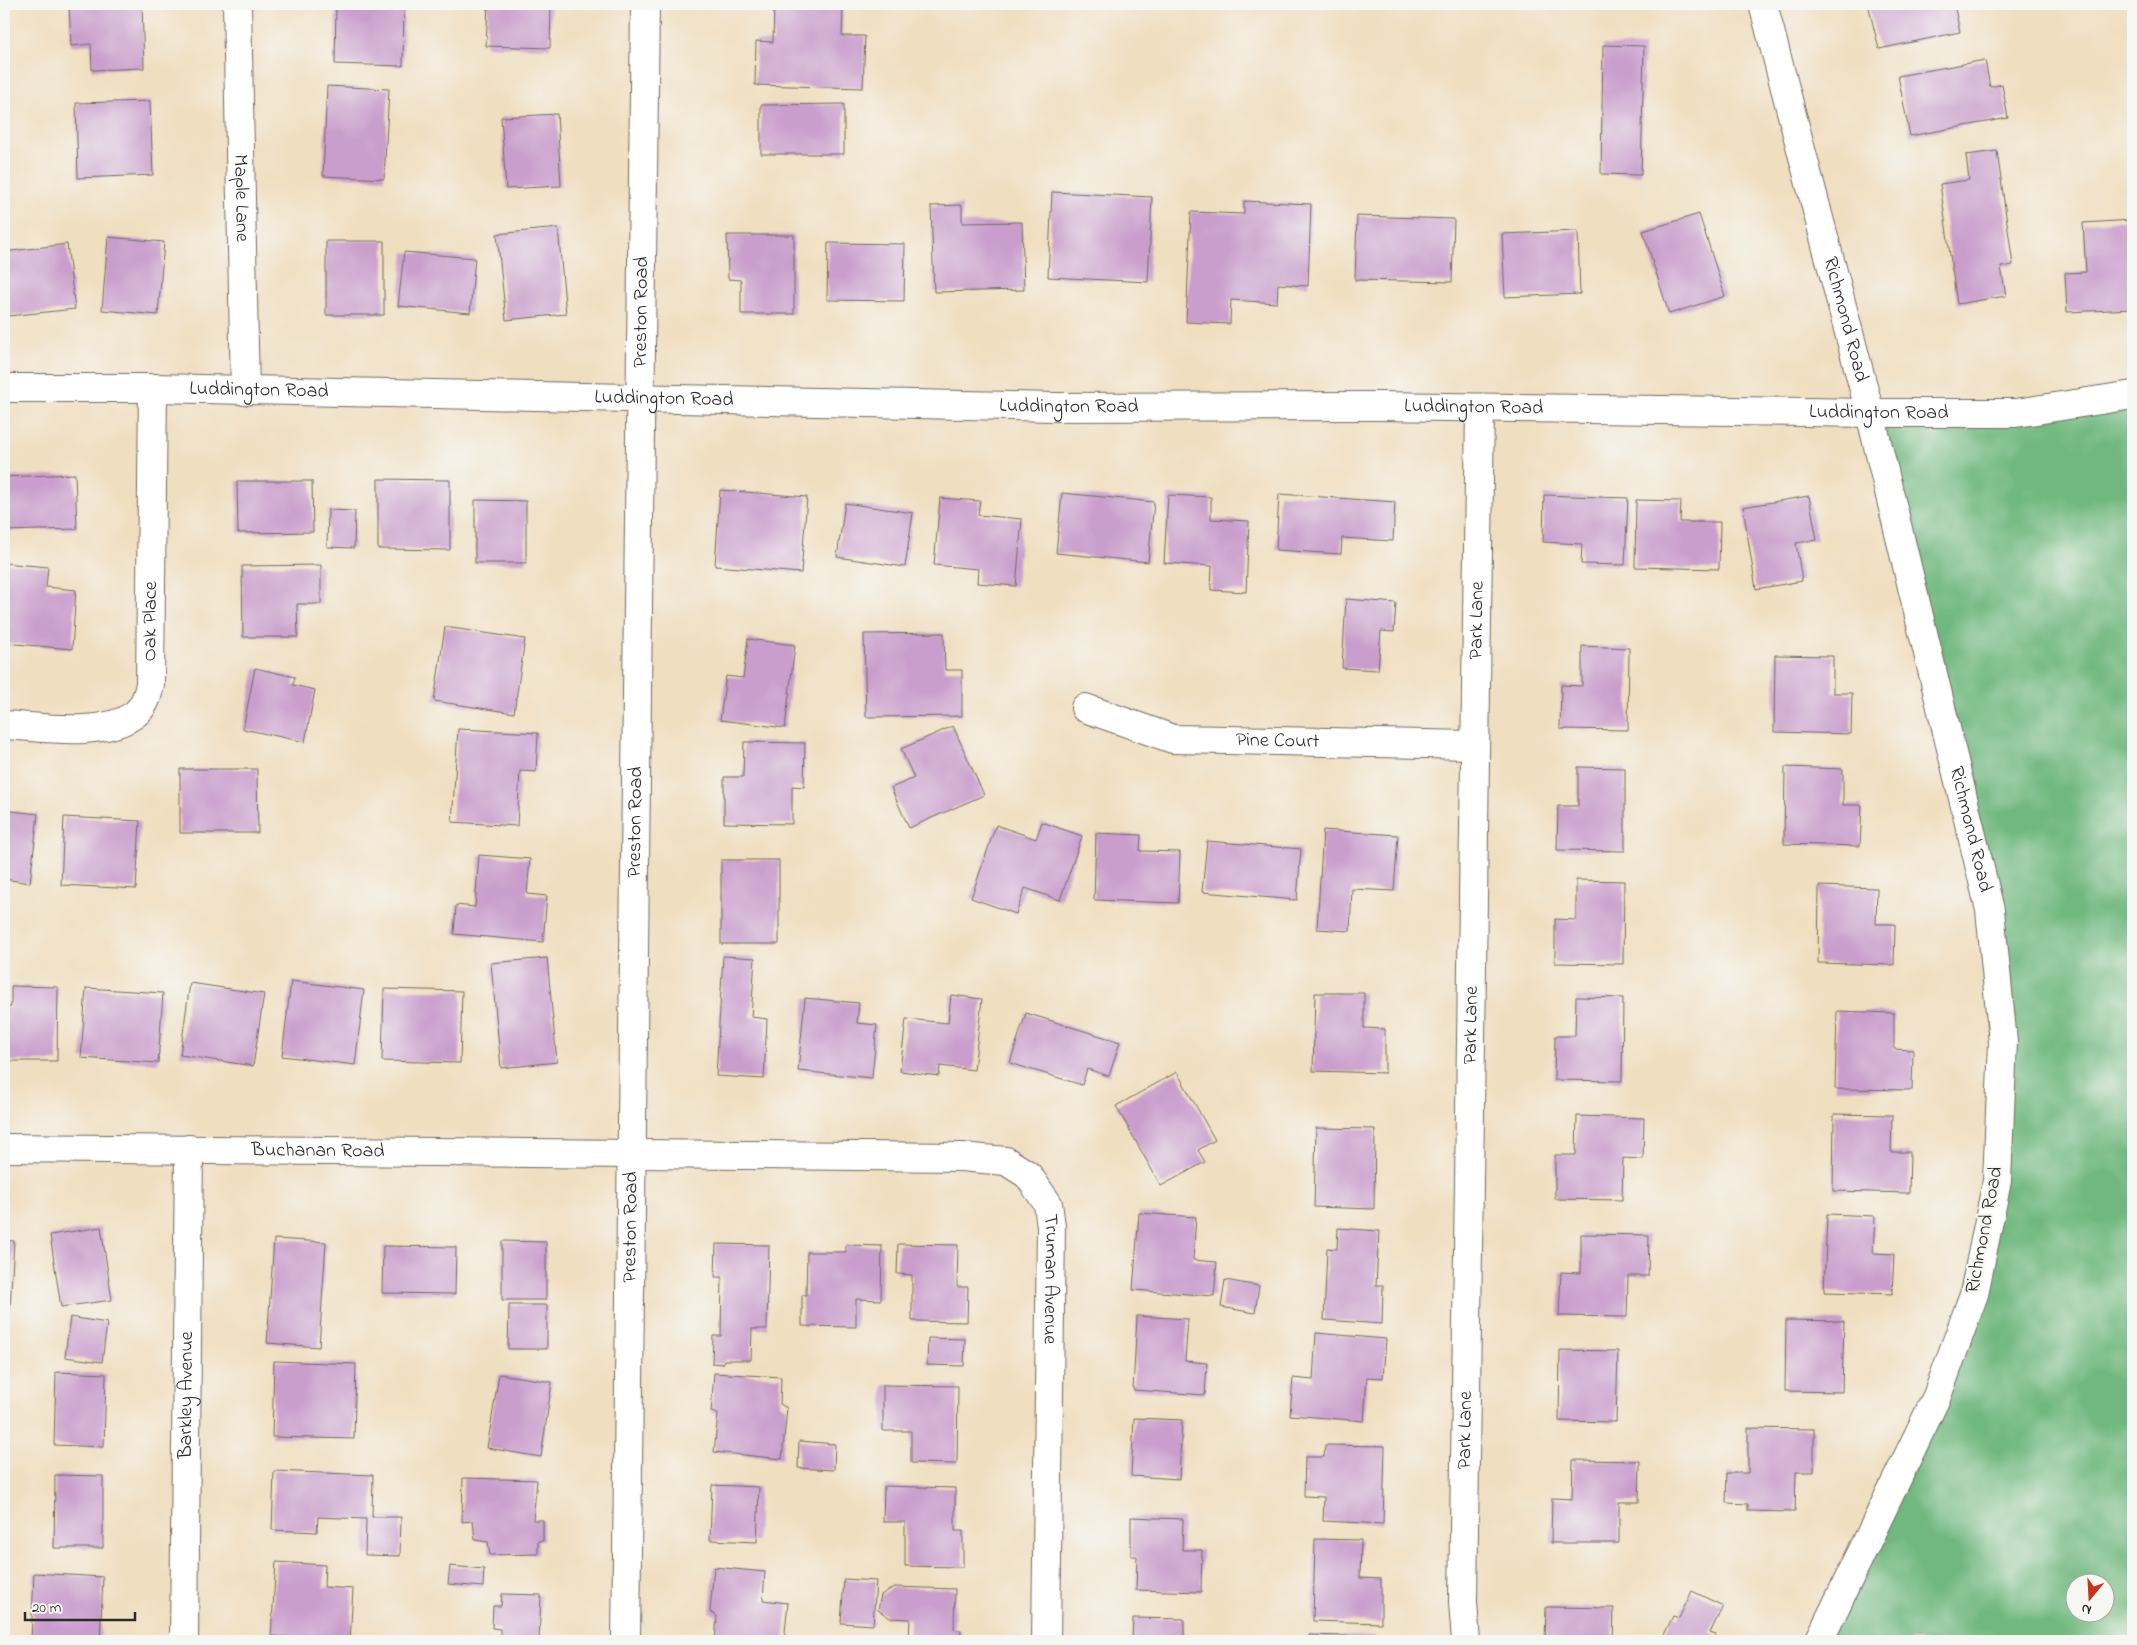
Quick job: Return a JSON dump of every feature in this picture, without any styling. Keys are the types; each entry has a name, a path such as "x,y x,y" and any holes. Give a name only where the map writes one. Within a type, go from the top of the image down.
{"street":[{"name":"Maple Lane","path":"237,4 245,391"},
{"name":"Preston Road","path":"626,1641 645,4"},
{"name":"Richmond Road","path":"1763,4 1870,413 1990,910 2003,1042 1997,1181 1974,1294 1937,1396 1819,1641"},
{"name":"Luddington Road","path":"4,388 153,388 1054,407 1480,408 1870,413 2016,413 2133,395"},
{"name":"Oak Place","path":"4,725 65,728 107,726 136,714 147,698 150,684 153,388"},
{"name":"Park Lane","path":"1466,1641 1463,1602 1480,408"},
{"name":"Pine Court","path":"1084,708 1173,739 1474,745"},
{"name":"Buchanan Road","path":"4,1148 631,1154"},
{"name":"Barkley Avenue","path":"184,1641 189,1149"},
{"name":"Truman Avenue","path":"631,1154 961,1157 1006,1161 1028,1175 1048,1204 1051,1226 1046,1641"}],"green space":[{"path":"2133,395 2133,1641 1819,1641 1937,1396 1997,1181 1990,910 1870,413"}],"building":[{"path":"69,4 142,4 144,68 92,70 91,44 71,46"},
{"path":"336,4 404,4 403,66 335,64"},
{"path":"488,4 551,4 550,48 486,46"},
{"path":"1868,4 1954,4 1960,32 1879,49"},
{"path":"774,6 843,8 842,36 865,36 863,88 755,85 756,41 773,42"},
{"path":"1603,45 1644,46 1641,175 1601,174"},
{"path":"1985,60 1990,87 2002,84 2008,118 1910,136 1898,76"},
{"path":"327,86 389,89 384,179 323,176"},
{"path":"150,101 153,175 78,178 76,103"},
{"path":"844,104 844,154 761,154 761,105"},
{"path":"557,114 561,186 506,189 501,117"},
{"path":"1997,151 2013,265 2001,267 2006,296 1957,304 1940,184 1969,180 1966,155"},
{"path":"1052,192 1152,197 1148,282 1048,277"},
{"path":"1244,201 1311,204 1308,286 1278,284 1277,303 1231,300 1230,324 1186,322 1191,212 1244,214"},
{"path":"962,205 962,223 1022,222 1024,290 934,292 931,206"},
{"path":"1699,214 1725,296 1669,314 1643,231"},
{"path":"1357,216 1454,219 1452,282 1355,280"},
{"path":"2133,220 2133,309 2067,312 2065,273 2086,272 2083,223"},
{"path":"558,228 566,314 506,320 497,234"},
{"path":"1578,231 1580,294 1505,297 1502,234"},
{"path":"727,235 794,235 794,314 741,314 741,280 728,279"},
{"path":"108,237 164,242 158,315 102,310"},
{"path":"326,241 384,241 384,315 326,315"},
{"path":"828,243 905,244 904,301 827,300"},
{"path":"67,244 75,309 8,316 4,280 4,252"},
{"path":"404,252 475,258 470,313 398,306"},
{"path":"75,474 77,529 4,531 4,477"},
{"path":"378,479 450,480 450,550 378,549"},
{"path":"237,481 312,481 313,532 238,533"},
{"path":"720,490 807,497 801,573 715,566"},
{"path":"1062,493 1154,502 1148,562 1056,553"},
{"path":"1279,494 1395,502 1393,541 1342,538 1341,554 1276,550"},
{"path":"1168,495 1211,497 1211,519 1249,521 1246,592 1211,590 1212,566 1164,563"},
{"path":"1544,495 1628,498 1625,565 1581,564 1582,544 1543,542"},
{"path":"1809,496 1817,540 1796,543 1802,581 1756,589 1743,507"},
{"path":"940,498 980,501 978,515 1022,519 1016,586 977,583 978,569 934,565"},
{"path":"475,500 526,501 526,563 475,563"},
{"path":"1636,500 1681,501 1680,522 1720,522 1719,569 1635,567"},
{"path":"845,503 913,513 905,567 837,557"},
{"path":"328,510 355,511 354,548 327,547"},
{"path":"4,563 48,567 46,587 76,590 72,649 4,643"},
{"path":"321,565 321,604 297,604 298,637 243,637 242,566"},
{"path":"1346,599 1396,603 1394,632 1381,631 1378,670 1342,668"},
{"path":"445,627 525,639 514,713 434,701"},
{"path":"944,633 945,670 962,670 962,716 866,717 864,634"},
{"path":"748,639 795,645 785,728 720,720 726,676 743,678"},
{"path":"1582,646 1629,648 1628,730 1560,729 1561,685 1582,686"},
{"path":"1775,655 1833,656 1833,693 1852,693 1851,734 1774,732"},
{"path":"255,668 295,677 293,685 315,690 305,742 243,729"},
{"path":"953,726 984,795 909,828 891,788 914,778 901,749"},
{"path":"458,729 538,733 536,772 520,771 517,826 452,822"},
{"path":"744,742 805,743 804,787 792,786 792,824 724,823 724,777 743,777"},
{"path":"1578,767 1625,768 1625,851 1557,850 1558,806 1578,806"},
{"path":"1785,767 1843,769 1843,805 1862,805 1860,846 1784,844"},
{"path":"180,769 257,769 258,833 180,833"},
{"path":"4,810 38,814 30,883 4,879"},
{"path":"64,817 140,821 136,889 61,885"},
{"path":"1042,822 1082,836 1060,900 1025,888 1016,914 971,898 996,825 1036,839"},
{"path":"1323,830 1398,835 1394,891 1352,889 1350,931 1317,929"},
{"path":"1096,833 1141,835 1140,851 1180,852 1178,903 1094,900"},
{"path":"1207,841 1301,849 1297,900 1202,892"},
{"path":"479,855 530,859 527,894 547,896 543,942 454,934 456,905 475,907"},
{"path":"721,860 779,860 779,944 721,944"},
{"path":"1576,880 1624,881 1623,964 1555,963 1555,919 1576,920"},
{"path":"1819,886 1877,888 1876,924 1895,924 1894,965 1818,963"},
{"path":"723,956 755,958 751,1017 767,1019 764,1079 716,1076"},
{"path":"547,958 557,1062 501,1068 491,963"},
{"path":"291,981 364,990 355,1065 282,1056"},
{"path":"190,983 264,994 253,1066 180,1055"},
{"path":"11,986 58,987 57,1061 4,1061 4,1007 11,1007"},
{"path":"86,988 163,993 158,1063 81,1058"},
{"path":"384,989 462,991 460,1063 382,1061"},
{"path":"1315,993 1364,993 1364,1028 1385,1029 1385,1073 1313,1071"},
{"path":"951,995 982,999 974,1070 940,1066 939,1076 900,1071 906,1019 948,1023"},
{"path":"1576,997 1623,998 1622,1081 1554,1080 1555,1036 1575,1036"},
{"path":"805,998 859,1003 857,1023 877,1025 872,1078 798,1071"},
{"path":"1837,1011 1894,1013 1894,1049 1913,1050 1912,1090 1835,1089"},
{"path":"1026,1013 1120,1042 1109,1076 1087,1069 1082,1085 1010,1063"},
{"path":"1177,1072 1215,1140 1198,1150 1205,1162 1161,1186 1116,1106"},
{"path":"1834,1114 1892,1115 1891,1152 1910,1152 1909,1193 1833,1191"},
{"path":"1577,1116 1644,1118 1643,1159 1623,1158 1622,1200 1555,1199 1555,1155 1576,1155"},
{"path":"1316,1128 1375,1129 1374,1209 1314,1207"},
{"path":"1139,1213 1196,1217 1193,1260 1217,1262 1214,1296 1133,1290"},
{"path":"1827,1214 1875,1216 1873,1253 1894,1254 1892,1294 1824,1292"},
{"path":"101,1227 112,1300 61,1307 50,1235"},
{"path":"1338,1228 1379,1231 1376,1285 1383,1285 1382,1324 1324,1320 1327,1248 1337,1249"},
{"path":"1581,1234 1649,1235 1648,1276 1628,1276 1627,1317 1559,1316 1561,1272 1581,1273"},
{"path":"274,1239 326,1242 319,1347 267,1343"},
{"path":"4,1240 14,1241 10,1308 4,1308"},
{"path":"502,1241 546,1242 546,1300 502,1300"},
{"path":"716,1244 769,1245 767,1329 752,1329 751,1360 724,1360 723,1364 712,1363 713,1336 721,1336 722,1277 715,1277"},
{"path":"898,1244 958,1245 957,1287 968,1287 967,1322 912,1321 912,1275 897,1274"},
{"path":"846,1245 882,1246 881,1300 856,1299 856,1327 802,1326 802,1295 806,1295 807,1252 846,1252"},
{"path":"383,1246 456,1247 455,1294 382,1293"},
{"path":"1225,1280 1259,1286 1255,1313 1221,1307"},
{"path":"509,1305 547,1305 547,1349 508,1349"},
{"path":"1137,1316 1188,1319 1185,1361 1207,1363 1205,1395 1133,1390"},
{"path":"70,1317 107,1323 102,1362 65,1357"},
{"path":"1786,1320 1844,1321 1842,1392 1785,1391"},
{"path":"1316,1333 1386,1339 1383,1378 1367,1377 1364,1421 1290,1415 1293,1378 1313,1380"},
{"path":"928,1338 965,1339 964,1366 927,1365"},
{"path":"1560,1350 1618,1351 1616,1422 1559,1421"},
{"path":"274,1361 356,1364 354,1439 272,1437"},
{"path":"56,1372 106,1374 104,1447 54,1445"},
{"path":"714,1373 781,1377 780,1404 787,1408 782,1459 714,1452 718,1414 711,1412"},
{"path":"499,1374 552,1382 541,1457 487,1448"},
{"path":"883,1385 958,1386 957,1464 911,1463 911,1431 883,1431"},
{"path":"1134,1418 1182,1420 1179,1479 1131,1476"},
{"path":"1748,1428 1814,1429 1814,1472 1796,1472 1795,1512 1748,1511 1748,1504 1726,1503 1727,1473 1748,1473"},
{"path":"799,1441 835,1444 834,1470 798,1468"},
{"path":"1325,1445 1385,1446 1383,1524 1323,1521 1324,1497 1304,1496 1305,1457 1324,1457"},
{"path":"1573,1460 1640,1461 1639,1502 1619,1502 1619,1543 1551,1543 1552,1498 1572,1499"},
{"path":"274,1471 373,1475 372,1517 401,1517 400,1556 365,1555 366,1519 318,1517 317,1532 272,1530"},
{"path":"55,1475 103,1476 103,1548 54,1548"},
{"path":"463,1478 537,1480 533,1520 543,1520 543,1541 538,1541 538,1554 490,1555 488,1542 475,1540 473,1521 462,1522"},
{"path":"712,1485 759,1487 757,1542 710,1540"},
{"path":"884,1486 955,1488 955,1531 963,1531 963,1567 905,1566 905,1522 883,1522"},
{"path":"1131,1517 1183,1519 1182,1550 1202,1550 1201,1592 1136,1590 1137,1556 1131,1556"},
{"path":"1315,1539 1361,1540 1360,1578 1381,1579 1381,1623 1313,1621"},
{"path":"276,1562 325,1565 324,1587 353,1589 350,1641 271,1636"},
{"path":"450,1566 484,1569 483,1587 448,1584"},
{"path":"714,1567 765,1572 763,1600 788,1603 784,1641 715,1641 717,1616 710,1612"},
{"path":"34,1573 103,1577 100,1641 31,1641"},
{"path":"844,1579 876,1581 873,1625 841,1623"},
{"path":"894,1587 955,1589 954,1629 961,1630 960,1641 909,1641 910,1619 890,1618 878,1610 881,1595"},
{"path":"1692,1591 1723,1606 1710,1633 1716,1635 1713,1641 1661,1641 1673,1616 1679,1618"},
{"path":"502,1594 541,1595 539,1641 500,1641 500,1629 492,1628 493,1606 501,1606"},
{"path":"1546,1607 1614,1608 1613,1641 1545,1641"},
{"path":"1133,1618 1184,1619 1184,1641 1132,1641"},
{"path":"1309,1635 1376,1637 1376,1641 1309,1641"}]}
